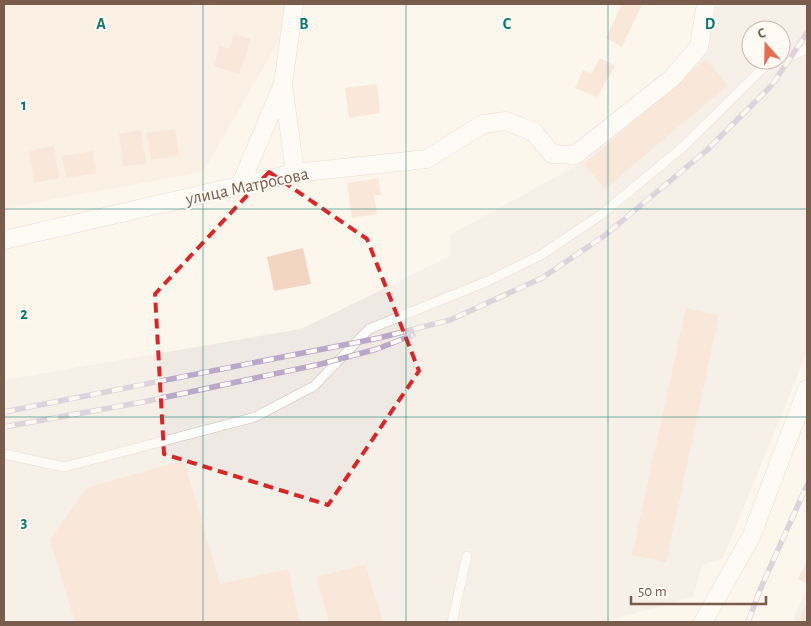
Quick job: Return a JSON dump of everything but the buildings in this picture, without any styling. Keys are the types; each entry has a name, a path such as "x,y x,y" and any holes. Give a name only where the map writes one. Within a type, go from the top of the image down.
{"street":[{"path":"240,186 283,84 294,4"},
{"name":"улица Матросова","path":"4,240 295,173 427,160 483,124 506,121 534,132 552,154 575,155 671,79 693,54 699,47 706,4"},
{"path":"283,84 295,173"},
{"path":"704,622 751,537 807,389"}],"lane":[{"path":"4,454 64,467 255,417 314,386 369,329 488,281 541,255 602,214 684,146 763,68 807,49"},
{"path":"452,622 467,556"}],"highlighted area":[{"path":"269,172 367,239 419,371 328,505 164,454 155,294"}],"shaded area":[{"path":"4,4 287,4 282,35 203,172 4,208"},
{"path":"716,4 807,4 807,352 723,558 702,565 693,597 605,622 4,622 4,380 301,329 449,257 450,235 583,162 701,59"},
{"path":"807,588 807,622 792,622"}],"railway":[{"path":"4,412 379,338 450,320 542,278 604,236 707,150 772,85 807,33"},
{"path":"4,427 143,402 321,364 377,349 413,335"},
{"path":"748,622 760,590 807,485"}]}
